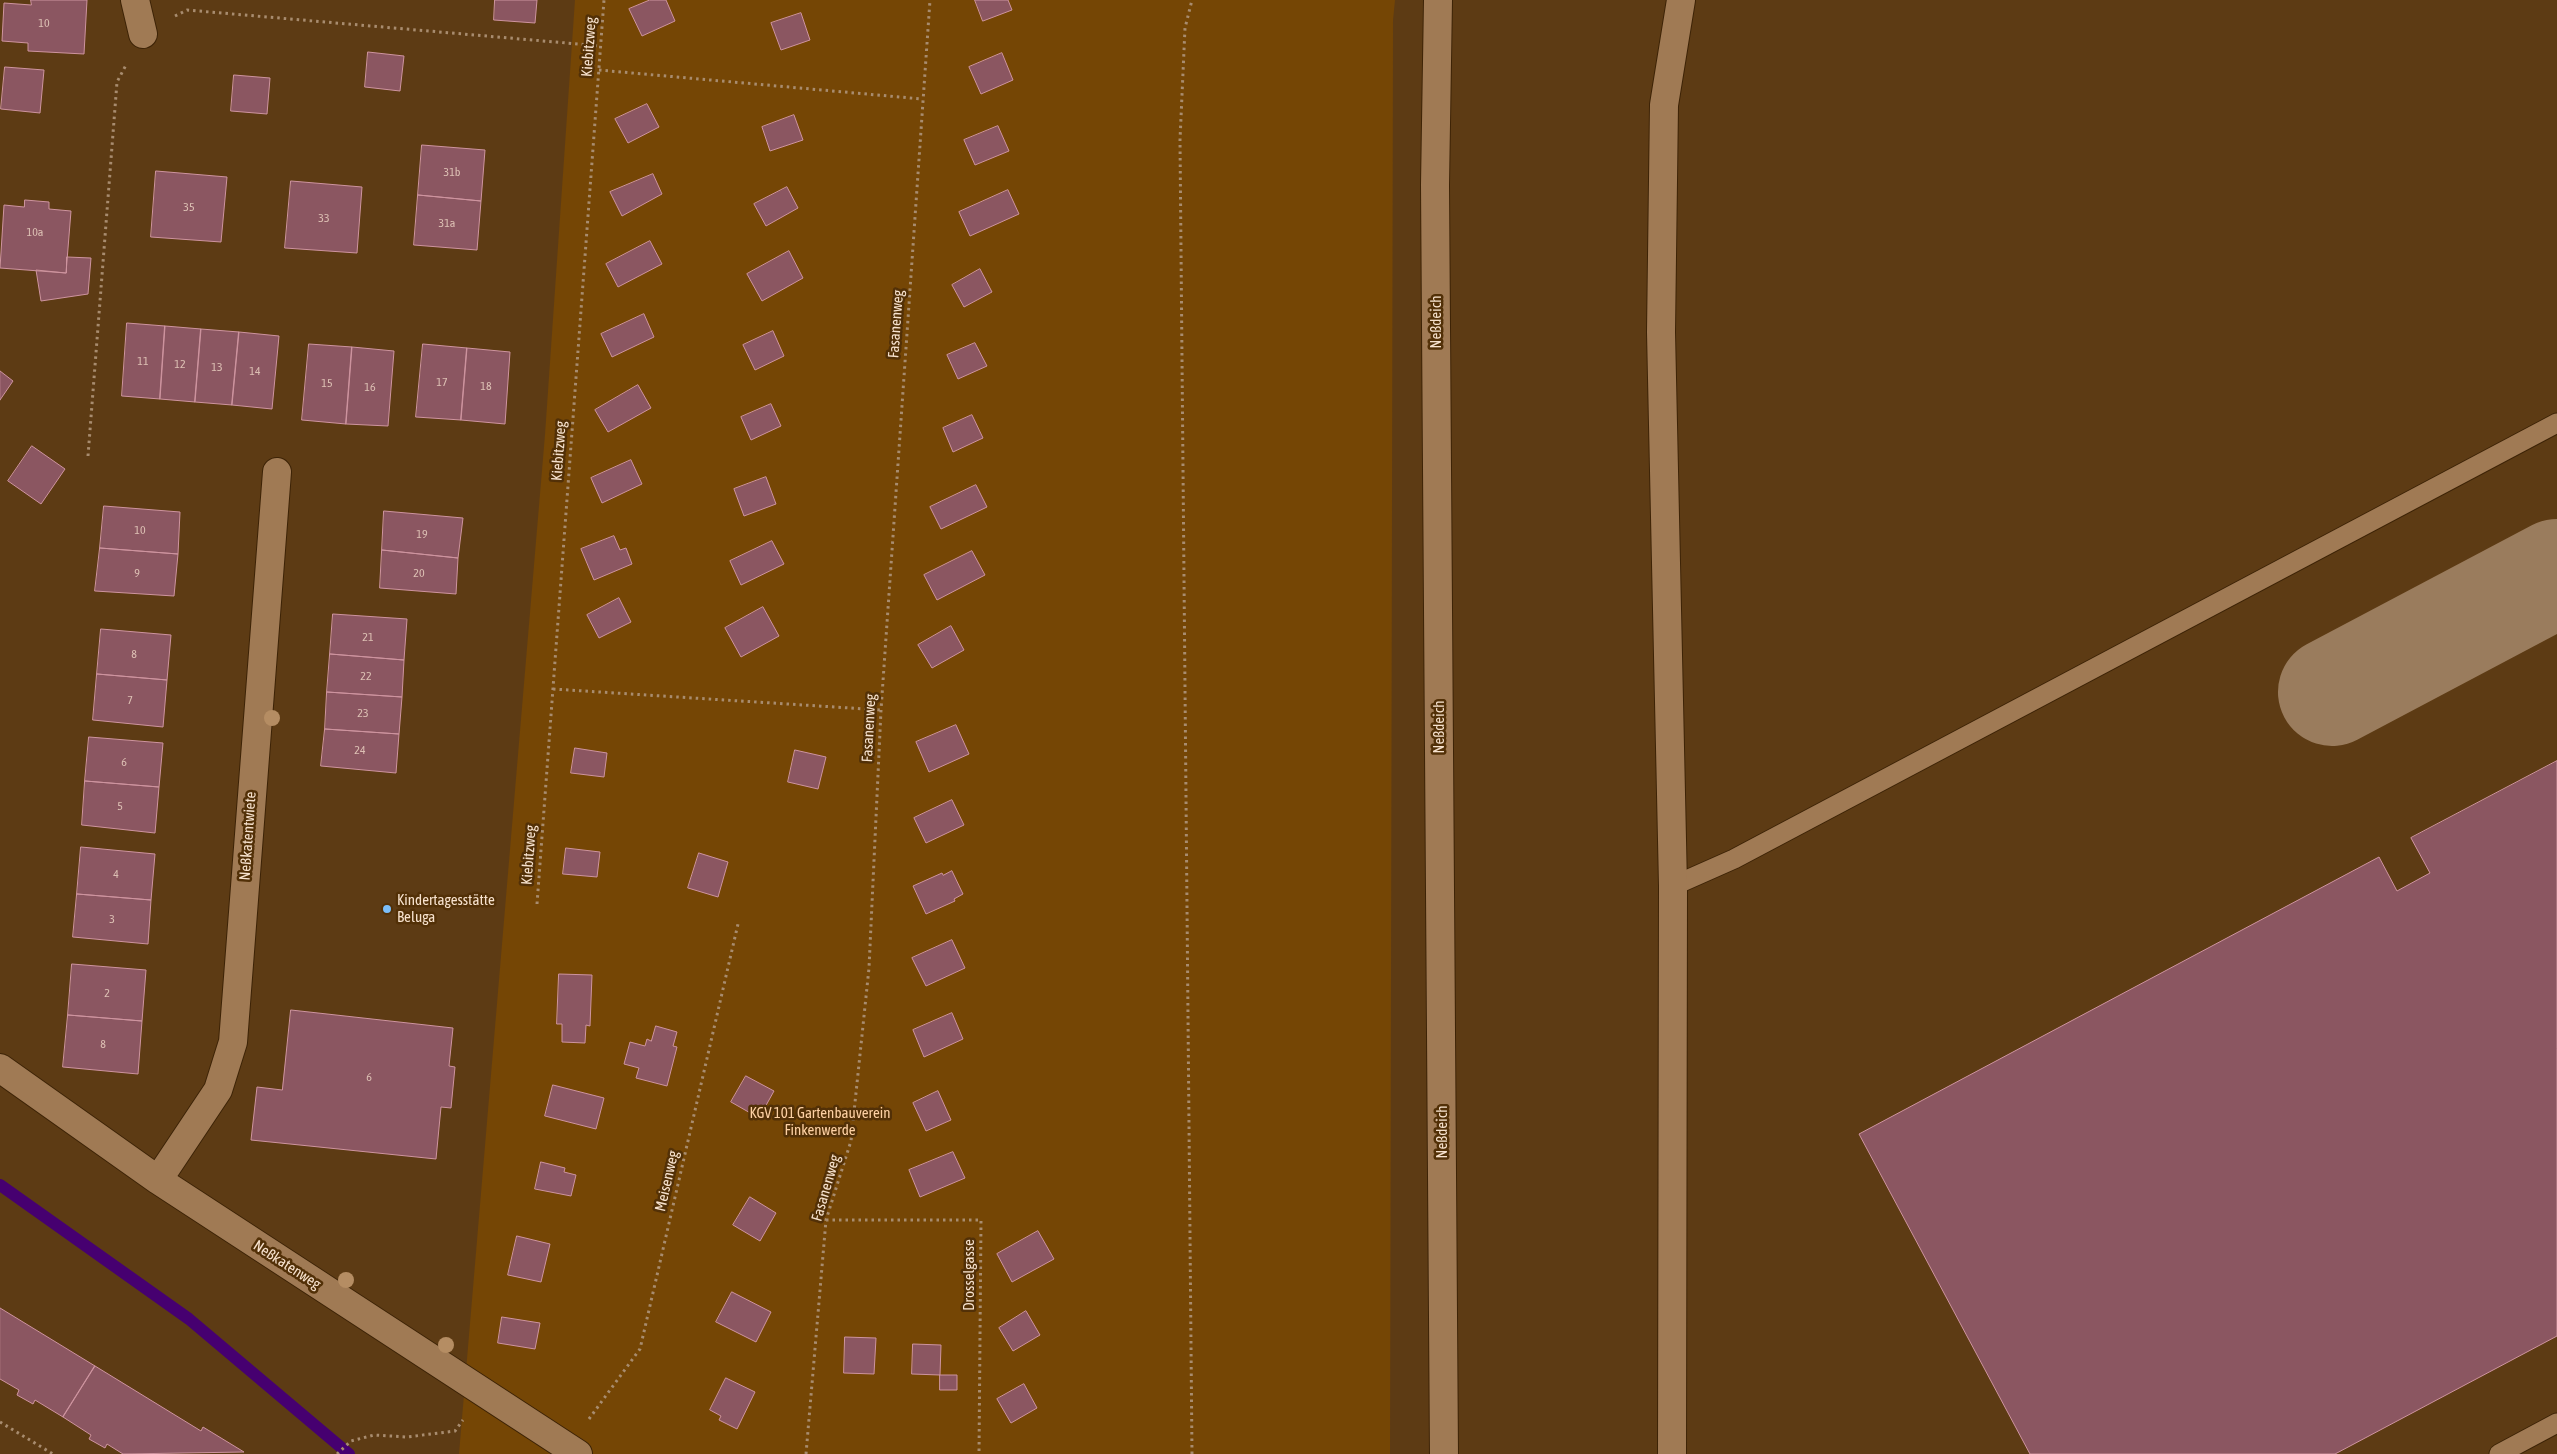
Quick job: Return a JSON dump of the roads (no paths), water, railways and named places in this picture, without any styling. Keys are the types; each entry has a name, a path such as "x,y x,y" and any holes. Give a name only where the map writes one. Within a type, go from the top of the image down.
{"street":[{"path":"135,0 143,34"},
{"name":"Neßdeich","path":"1438,0 1435,185 1444,1454"},
{"path":"1672,1454 1673,886 1662,302 1664,105 1681,0"},
{"name":"Neßkatentwiete","path":"158,1180 218,1090 232,1042 277,472"},
{"name":"Neßkatenweg","path":"0,1068 158,1180 578,1454"}],"lane":[{"path":"1673,886 1734,859 2557,423"},
{"path":"2499,1454 2557,1424"}],"waterway":[{"path":"0,1185 189,1319 349,1454"}],"place":[{"name":"Kindertagesstätte Beluga","path":"387,909"}],"park label":[{"name":"KGV 101 Gartenbauverein Finkenwerde","path":"820,1122"}]}
